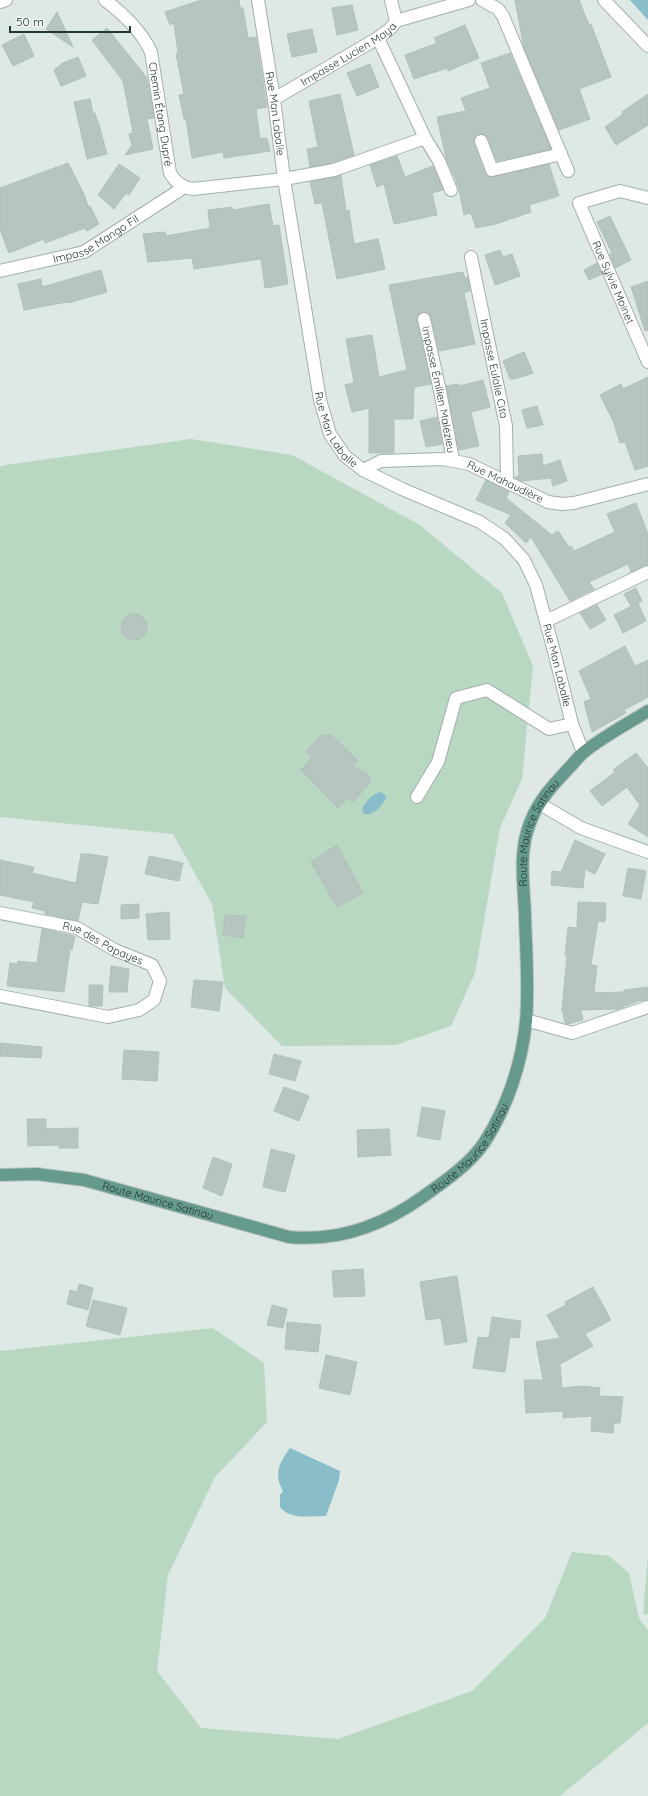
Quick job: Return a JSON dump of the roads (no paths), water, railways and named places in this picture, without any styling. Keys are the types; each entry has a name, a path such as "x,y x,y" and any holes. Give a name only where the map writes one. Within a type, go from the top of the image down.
{"main road":[{"name":"Route Maurice Satinau","path":"0,1175 36,1174 84,1180 289,1237 310,1239 334,1237 360,1230 414,1203 461,1168 483,1145 506,1103 522,1047 526,1020 526,969 522,852 530,823 545,794 584,752 648,711"}],"street":[{"path":"0,2 6,0"},
{"name":"Chemin Étang Dupré","path":"105,0 120,11 138,31 146,41 151,52 170,173 183,188"},
{"name":"Rue Man Laballe","path":"258,0 274,100 284,179 320,400 330,434 345,456 363,470 402,489 480,522 505,540 524,560 536,586 572,724 584,752"},
{"path":"391,0 396,21"},
{"name":"Impasse Lucien Maya","path":"274,100 378,38 391,28 396,21 469,0"},
{"path":"482,0 498,9 503,16 568,171"},
{"path":"604,0 648,46"},
{"path":"378,38 425,138 439,161 451,190"},
{"path":"183,188 193,189 284,179 334,170 425,138"},
{"path":"481,141 492,170 561,154"},
{"name":"Impasse Mango Fil","path":"0,271 84,252 183,188"},
{"name":"Rue Sylvie Moinet","path":"647,358 579,203 620,191 648,198"},
{"name":"Impasse Eulalie Cita","path":"472,257 506,426 507,480"},
{"name":"Impasse Émilien Malézieu","path":"424,319 453,460"},
{"name":"Rue Mahaudière","path":"363,470 381,461 431,458 453,460 469,464 507,480 548,502 562,504 574,503 648,484"},
{"path":"546,621 648,572"},
{"path":"416,797 438,762 456,698 487,690 549,729 572,724"},
{"path":"540,804 581,828 648,852"},
{"name":"Rue des Papayes","path":"0,913 78,928 115,950 152,965 160,981 154,1000 139,1010 108,1017 0,996"},
{"path":"526,1020 572,1033 648,1007"}],"water":[{"path":"630,0 648,0 648,20"},
{"path":"381,792 386,796 381,806 371,814 364,814 362,810 367,801 375,794"},
{"path":"290,1448 340,1471 339,1480 326,1516 295,1516 284,1511 280,1507 280,1495 283,1491 278,1479 278,1473 283,1458"}]}
